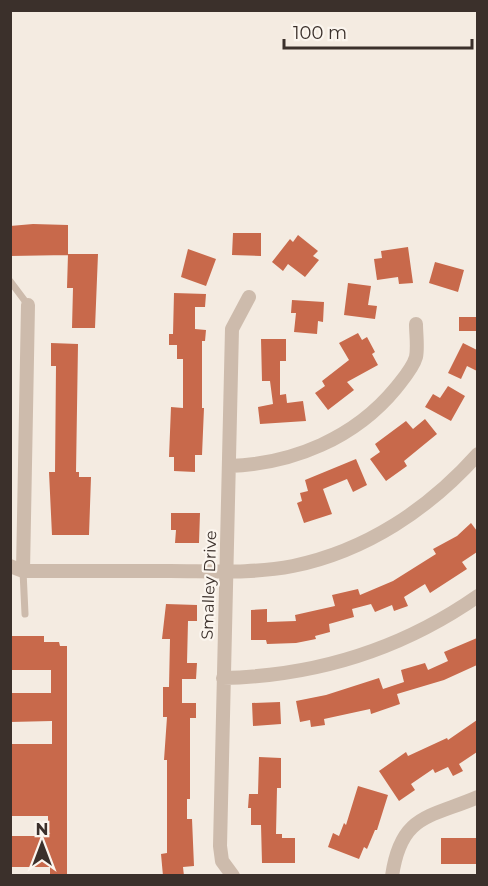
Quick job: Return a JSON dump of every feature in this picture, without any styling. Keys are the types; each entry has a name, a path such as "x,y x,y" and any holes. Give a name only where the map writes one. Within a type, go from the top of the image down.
{"street":[{"name":"Smalley Drive","path":"233,876 222,861 220,846 225,571 232,328 249,297"},
{"path":"28,305 15,571 225,571 293,566 344,551 395,526 428,501 477,454"},
{"path":"229,466 274,461 300,454 330,441 370,413 401,381 416,357 416,324"},
{"path":"223,678 274,675 334,664 424,629 477,596"},
{"path":"392,876 397,849 415,824 426,816 477,797"}],"lane":[{"path":"10,281 28,305"},
{"path":"15,571 25,614"}],"building":[{"path":"68,225 68,255 10,256 10,226"},
{"path":"233,233 261,233 261,256 232,255"},
{"path":"298,235 318,251 313,256 319,260 305,277 288,264 283,271 272,262 290,239 293,242"},
{"path":"408,247 413,283 399,284 398,277 377,280 374,259 382,258 381,251"},
{"path":"188,249 216,259 206,286 181,277"},
{"path":"68,254 98,254 95,328 72,328 73,288 67,288"},
{"path":"435,262 464,270 458,292 429,283"},
{"path":"348,283 371,286 368,305 377,306 375,319 344,315"},
{"path":"174,293 206,294 205,307 195,307 195,329 206,330 205,341 202,341 202,408 204,408 202,455 195,455 195,472 174,471 174,457 169,457 171,407 183,408 183,359 177,359 177,345 169,345 169,334 173,334"},
{"path":"292,300 324,302 323,322 318,321 317,334 294,332 296,313 291,313"},
{"path":"459,317 477,317 477,331 459,331"},
{"path":"358,333 362,340 367,337 375,352 372,354 378,365 347,382 354,390 328,410 315,393 325,386 322,381 349,360 339,343"},
{"path":"261,339 286,339 286,361 280,361 280,395 286,394 287,403 303,401 306,421 260,424 258,407 273,404 270,381 262,381"},
{"path":"51,343 78,344 76,472 79,472 79,477 91,477 89,535 52,535 49,472 55,472 56,366 51,366"},
{"path":"463,343 477,350 477,371 467,366 461,379 448,373"},
{"path":"448,386 465,396 451,421 425,407 433,394 440,398"},
{"path":"425,419 437,434 404,461 407,466 386,481 370,459 380,452 375,444 406,421 413,429"},
{"path":"356,459 367,485 353,492 347,479 323,489 332,514 304,523 297,503 302,501 300,493 308,491 305,480"},
{"path":"171,513 200,513 199,543 175,543 176,530 171,530"},
{"path":"471,523 477,531 477,552 462,562 467,569 430,593 425,584 404,597 408,606 394,611 392,605 375,612 371,604 352,609 354,617 329,624 330,632 315,636 316,639 296,643 267,644 266,640 251,640 251,610 267,609 267,622 296,621 295,615 335,606 332,595 358,589 360,595 393,581 436,554 433,549 457,536"},
{"path":"166,604 197,605 197,621 188,621 187,663 197,663 196,679 182,679 182,703 196,703 196,718 190,718 190,799 187,799 187,819 192,819 194,866 183,867 184,876 163,876 161,854 167,853 167,760 164,760 167,717 163,717 163,687 169,687 170,639 162,639"},
{"path":"11,636 44,636 44,642 59,642 60,646 67,646 67,876 50,876 50,867 10,867 10,836 48,836 48,816 10,816 10,744 52,744 52,721 10,722 10,693 51,693 51,670 10,670"},
{"path":"477,638 477,665 444,680 397,694 400,704 371,714 370,709 324,719 325,725 311,727 310,720 300,722 296,701 326,695 379,678 383,689 404,682 401,670 425,663 428,670 448,661 444,652"},
{"path":"280,702 281,724 253,726 252,703"},
{"path":"477,720 477,752 459,764 463,771 453,776 448,767 435,773 433,769 411,784 415,790 399,801 379,771 406,752 408,756 447,738 448,740"},
{"path":"259,757 281,758 281,788 277,788 276,834 282,834 282,838 295,838 295,863 262,863 261,825 251,825 251,808 248,808 249,794 258,794"},
{"path":"358,786 388,795 377,830 367,849 364,847 359,859 328,847 333,833 339,836 344,823 346,825"},
{"path":"441,838 477,838 477,864 441,864"}]}
